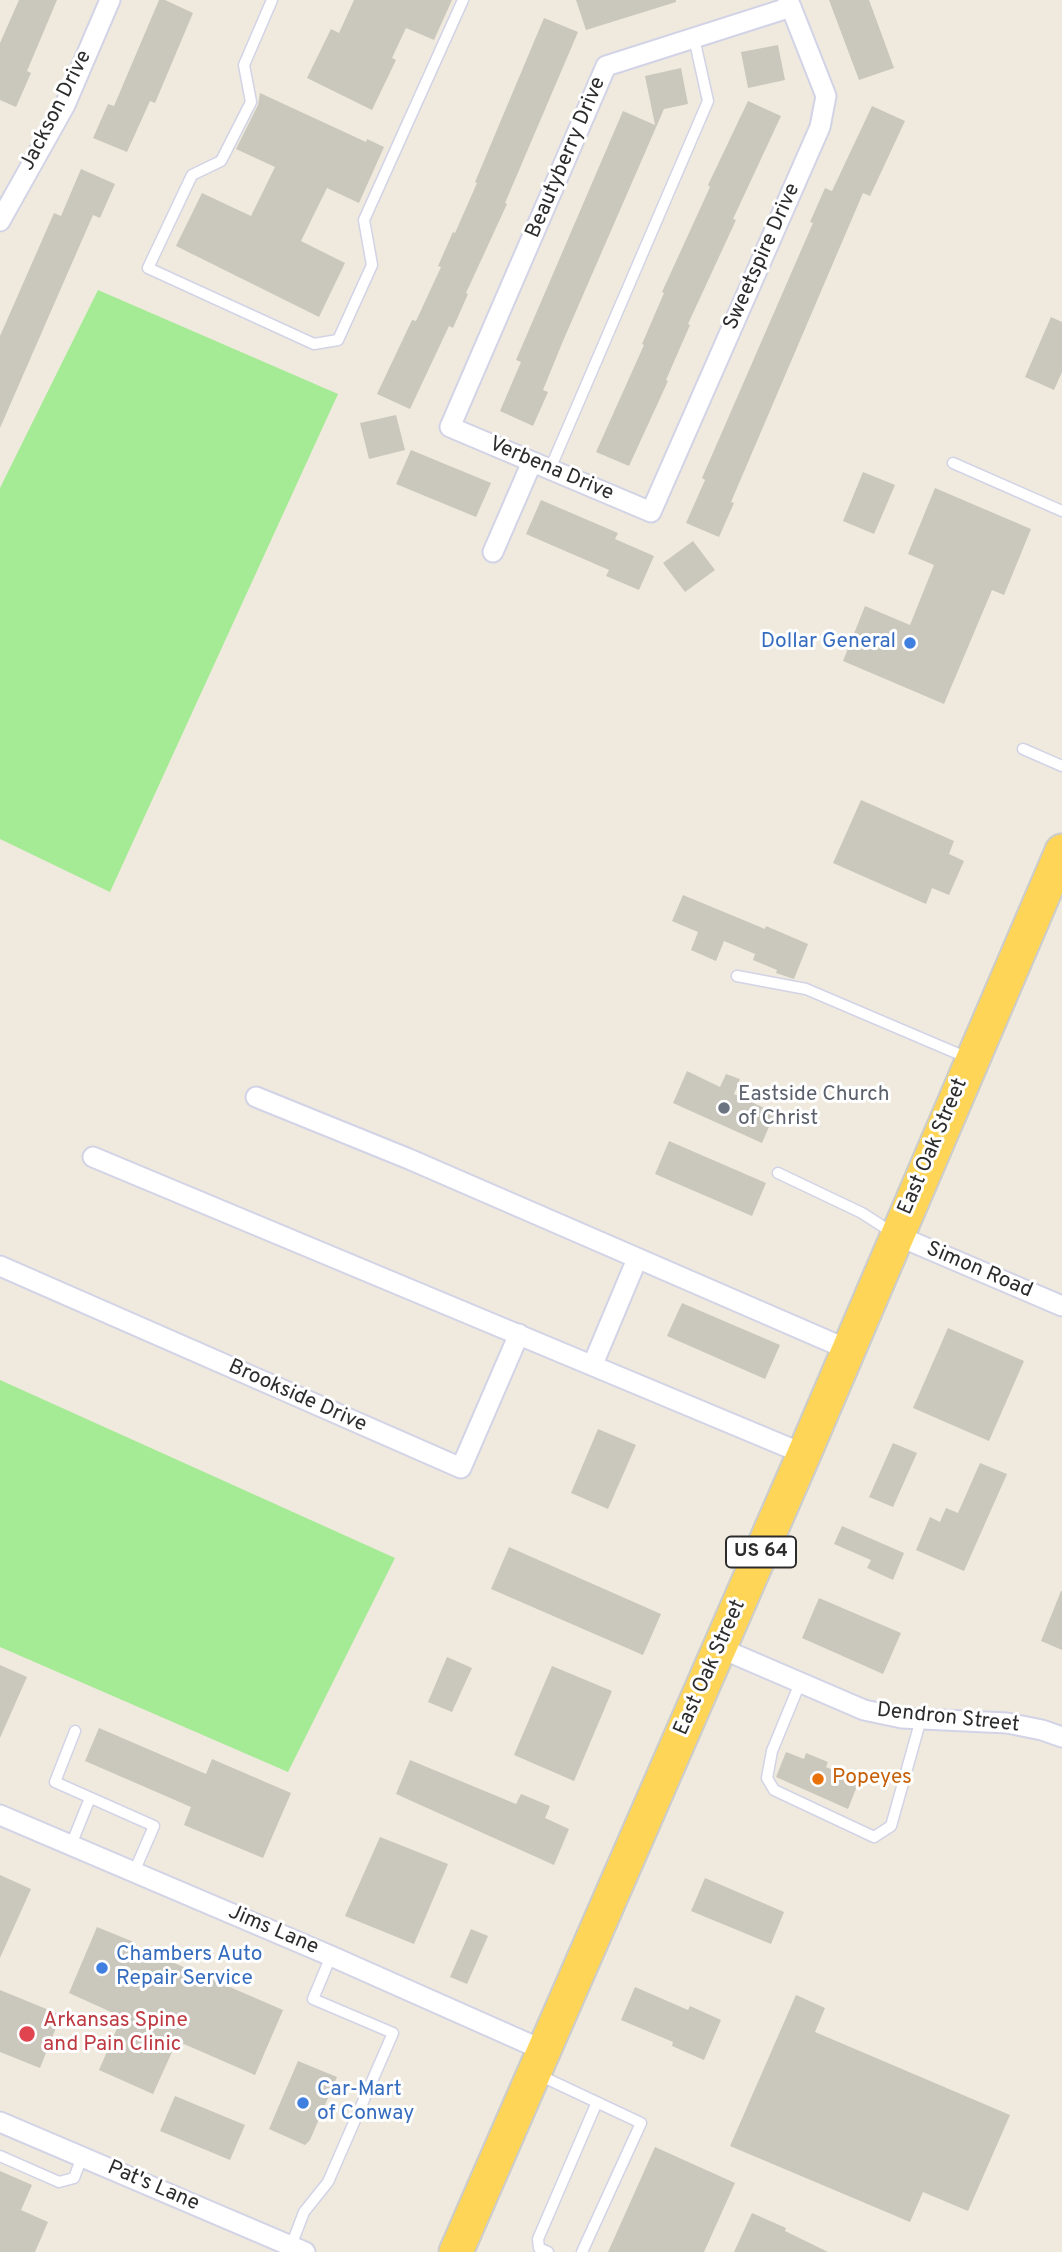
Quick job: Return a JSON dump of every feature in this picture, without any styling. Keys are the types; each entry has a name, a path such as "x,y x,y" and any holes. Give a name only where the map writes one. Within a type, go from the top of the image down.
{"highway":[{"name":"East Oak Street","path":"457,2252 804,1454 1062,851"}],"street":[{"name":"Jackson Drive","path":"0,221 65,105 110,0"},
{"name":"Beautyberry Drive","path":"450,428 606,66 694,38 789,3"},
{"name":"Sweetspire Drive","path":"651,512 820,127 826,96 789,3"},
{"name":"Verbena Drive","path":"450,428 651,512"},
{"path":"493,552 541,466"},
{"path":"256,1097 409,1158 849,1349"},
{"path":"93,1157 804,1454"},
{"name":"Simon Road","path":"896,1235 1062,1306"},
{"path":"593,1364 638,1259"},
{"name":"Brookside Drive","path":"0,1266 461,1468 519,1334"},
{"name":"Dendron Street","path":"720,1648 864,1710 902,1718 1007,1723 1062,1737"},
{"name":"Jims Lane","path":"0,1815 331,1956 540,2062"},
{"name":"Pat's Lane","path":"0,2122 298,2249"}],"lane":[{"path":"272,0 244,65 251,102 221,161 192,174 148,268 314,344 338,341 372,265 364,220 463,0"},
{"path":"541,466 708,101 694,38"},
{"path":"953,463 1062,511"},
{"path":"1023,749 1062,766"},
{"path":"737,976 806,989 972,1059"},
{"path":"778,1173 862,1213 896,1235"},
{"path":"800,1683 772,1751 767,1778 774,1790 874,1837 891,1826 921,1719"},
{"path":"75,1731 55,1782 154,1826 134,1872"},
{"path":"71,1845 90,1798"},
{"path":"298,2249 304,2213 328,2182 393,2033 313,1999 331,1956"},
{"path":"540,2062 597,2102 641,2123 582,2252"},
{"path":"548,2252 539,2248 538,2238 597,2102"},
{"path":"0,2156 60,2182 74,2178 82,2157"}],"green space":[{"path":"98,290 338,394 110,892 0,839 0,488"},
{"path":"0,1380 395,1558 288,1772 0,1647"}],"building":[{"path":"19,0 57,0 27,71 31,73 16,107 0,100 0,43"},
{"path":"159,0 165,0 193,13 155,103 150,101 127,152 93,138 108,104 114,106"},
{"path":"354,0 452,0 434,40 406,28 392,58 396,60 372,110 307,78 331,29 339,33"},
{"path":"576,0 676,0 676,2 586,30"},
{"path":"829,0 869,0 894,68 859,80"},
{"path":"544,18 578,32 453,328 449,326 410,409 377,394 441,267 438,266 477,183 475,182"},
{"path":"778,45 785,80 748,88 741,52"},
{"path":"681,68 688,104 664,109 563,341 543,390 548,392 533,426 500,411 521,362 516,360 623,111 655,125 645,76"},
{"path":"260,93 366,142 367,139 384,147 359,203 327,188 301,241 345,263 319,317 176,246 202,193 251,216 275,167 236,149 258,105"},
{"path":"748,101 781,116 733,219 736,220 688,324 690,325 666,380 668,381 629,466 596,452 644,345 642,344 664,293 662,292 710,187 708,185"},
{"path":"872,106 905,121 870,196 863,193 731,502 734,503 719,537 686,523 705,480 702,478 813,223 810,222 825,188 832,191"},
{"path":"81,169 115,184 100,218 93,215 0,428 0,336 54,213 61,216"},
{"path":"1051,317 1062,322 1062,372 1054,390 1025,377"},
{"path":"396,415 405,450 369,459 360,423"},
{"path":"411,450 491,483 476,517 396,484"},
{"path":"863,472 895,485 874,534 843,521"},
{"path":"935,488 1031,529 1004,595 992,590 944,704 843,661 865,606 910,625 934,565 908,554"},
{"path":"541,500 618,533 615,539 654,556 639,590 606,576 609,570 526,534"},
{"path":"693,541 715,570 685,592 663,563"},
{"path":"861,800 954,841 949,854 964,861 949,895 932,888 926,904 833,863"},
{"path":"683,895 808,944 794,979 776,973 777,970 753,960 755,954 724,941 716,961 691,950 698,932 672,921"},
{"name":"Eastside Church of Christ","path":"687,1071 720,1087 726,1074 740,1079 734,1094 775,1113 762,1143 673,1103"},
{"path":"669,1141 766,1183 752,1216 655,1174"},
{"path":"682,1303 780,1345 765,1379 667,1336"},
{"path":"948,1328 1024,1361 989,1441 913,1408"},
{"path":"598,1429 636,1445 608,1509 571,1493"},
{"path":"893,1443 917,1453 893,1507 869,1497"},
{"path":"980,1463 1007,1474 964,1571 916,1550 930,1517 940,1522 946,1508 958,1513"},
{"path":"842,1526 904,1553 893,1580 867,1568 871,1560 834,1544"},
{"path":"509,1547 661,1614 643,1655 491,1589"},
{"path":"1062,1591 1062,1650 1041,1641"},
{"path":"819,1598 901,1633 883,1674 802,1638"},
{"path":"447,1657 472,1668 452,1712 428,1702"},
{"path":"0,1665 27,1677 0,1738"},
{"path":"552,1666 612,1691 574,1781 514,1755"},
{"path":"99,1728 206,1774 212,1759 291,1793 263,1858 184,1825 191,1807 85,1761"},
{"name":"Popeyes","path":"786,1752 804,1759 806,1753 828,1762 826,1767 859,1781 848,1809 776,1777"},
{"path":"410,1760 516,1804 521,1794 550,1806 545,1818 569,1829 554,1865 396,1794"},
{"path":"380,1837 448,1864 414,1944 345,1916"},
{"path":"0,1875 31,1889 0,1958"},
{"path":"705,1878 784,1912 771,1944 691,1911"},
{"path":"97,1927 283,2010 255,2075 177,2041 153,2094 99,2070 122,2017 69,1993"},
{"path":"471,1929 488,1936 467,1984 450,1977"},
{"path":"635,1987 688,2010 690,2006 721,2020 704,2060 672,2046 673,2042 621,2020"},
{"name":"Arkansas Spine and Pain Clinic","path":"0,1990 61,2015 40,2068 0,2052"},
{"path":"796,1995 825,2008 815,2032 1010,2115 968,2211 923,2192 910,2222 730,2146"},
{"name":"Car-Mart of Conway","path":"298,2061 337,2077 310,2140 305,2145 269,2129"},
{"path":"175,2096 245,2125 230,2160 160,2131"},
{"path":"655,2147 735,2183 704,2252 608,2252"},
{"path":"0,2171 32,2185 21,2210 48,2222 35,2252 0,2252"},
{"path":"752,2213 786,2228 785,2231 828,2252 734,2252"}],"place":[{"name":"Dollar General","path":"910,643"},
{"name":"Eastside Church of Christ","path":"724,1108"},
{"name":"Popeyes","path":"818,1779"},
{"name":"Chambers Auto Repair Service","path":"102,1968"},
{"name":"Arkansas Spine and Pain Clinic","path":"27,2034"},
{"name":"Car-Mart of Conway","path":"303,2103"}]}
